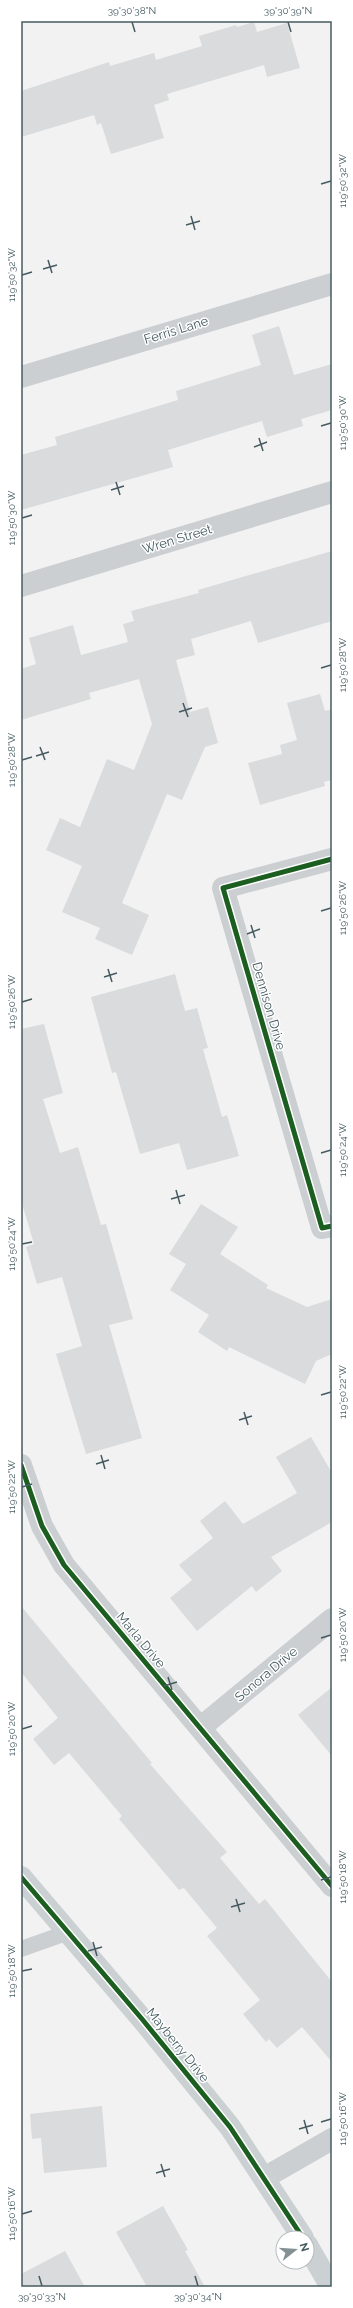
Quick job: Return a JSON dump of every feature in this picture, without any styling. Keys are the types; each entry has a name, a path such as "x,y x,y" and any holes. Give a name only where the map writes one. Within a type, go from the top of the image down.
{"main road":[{"name":"Mayberry Drive","path":"21,1876 216,2109 298,2230"},
{"path":"315,2259 331,2287"}],"street":[{"name":"Ferris Lane","path":"21,377 332,284"},
{"name":"Wren Street","path":"21,586 332,492"},
{"name":"Dennison Drive","path":"332,859 223,888 322,1228 332,1226"},
{"name":"Marla Drive","path":"21,1465 42,1526 64,1565 332,1886"},
{"name":"Sonora Drive","path":"200,1728 332,1619"},
{"path":"264,2178 332,2139"}],"lane":[{"path":"21,1949 69,1932"}],"building":[{"path":"254,22 257,32 287,23 300,68 267,77 264,65 167,94 169,100 154,105 164,138 111,154 101,123 97,125 94,115 21,137 21,91 109,62 110,66 154,53 156,60 202,46 199,36 236,25 237,27"},
{"path":"279,326 294,375 332,364 332,410 301,419 303,426 267,437 262,421 168,450 173,467 21,510 21,455 57,445 55,437 178,400 176,391 261,365 252,335"},
{"path":"332,551 332,621 258,643 251,621 191,639 195,655 176,660 190,712 208,707 218,743 205,747 182,800 167,794 122,903 149,915 132,955 95,939 100,928 62,912 82,866 46,850 60,818 80,827 107,759 134,770 152,724 139,679 89,693 91,699 21,720 21,669 36,664 29,638 73,625 81,655 128,642 123,624 134,621 131,611 199,593 198,590"},
{"path":"320,694 325,711 332,709 332,780 324,782 325,786 260,805 248,763 282,754 280,745 297,740 287,703"},
{"path":"175,974 185,1011 197,1008 208,1048 203,1049 222,1117 227,1115 239,1156 187,1170 179,1143 140,1154 116,1072 112,1073 91,997"},
{"path":"44,1024 63,1093 43,1099 60,1153 78,1147 101,1225 106,1224 133,1319 109,1325 142,1438 86,1454 56,1354 82,1346 62,1277 37,1284 26,1247 34,1244 21,1200 21,1029"},
{"path":"201,1204 238,1227 220,1254 268,1285 266,1288 307,1307 332,1299 332,1354 316,1361 305,1384 229,1347 227,1351 198,1332 209,1315 170,1290 186,1264 169,1254"},
{"path":"311,1437 332,1473 332,1522 271,1557 282,1571 256,1592 252,1586 197,1631 170,1598 192,1580 179,1565 213,1538 200,1521 225,1501 243,1524 297,1493 276,1457"},
{"path":"21,1606 152,1763 150,1764 227,1852 220,1858 259,1904 265,1899 332,1982 332,2062 302,2027 277,2048 269,2039 266,2042 243,2014 260,2000 207,1936 217,1928 184,1888 179,1890 119,1819 122,1816 69,1753 54,1765 33,1739 58,1718 21,1672"},
{"path":"332,1687 332,1756 298,1715"},
{"path":"102,2106 107,2167 44,2173 41,2138 32,2139 30,2114"},
{"path":"163,2206 188,2250 185,2251 205,2287 147,2287 116,2232"},
{"path":"65,2251 85,2287 21,2287 21,2274"}],"cycle path":[{"path":"332,859 223,888 322,1228 332,1226"},
{"path":"21,1465 42,1526 64,1565 332,1886"},
{"path":"21,1877 142,2019 230,2127 298,2230"}]}
